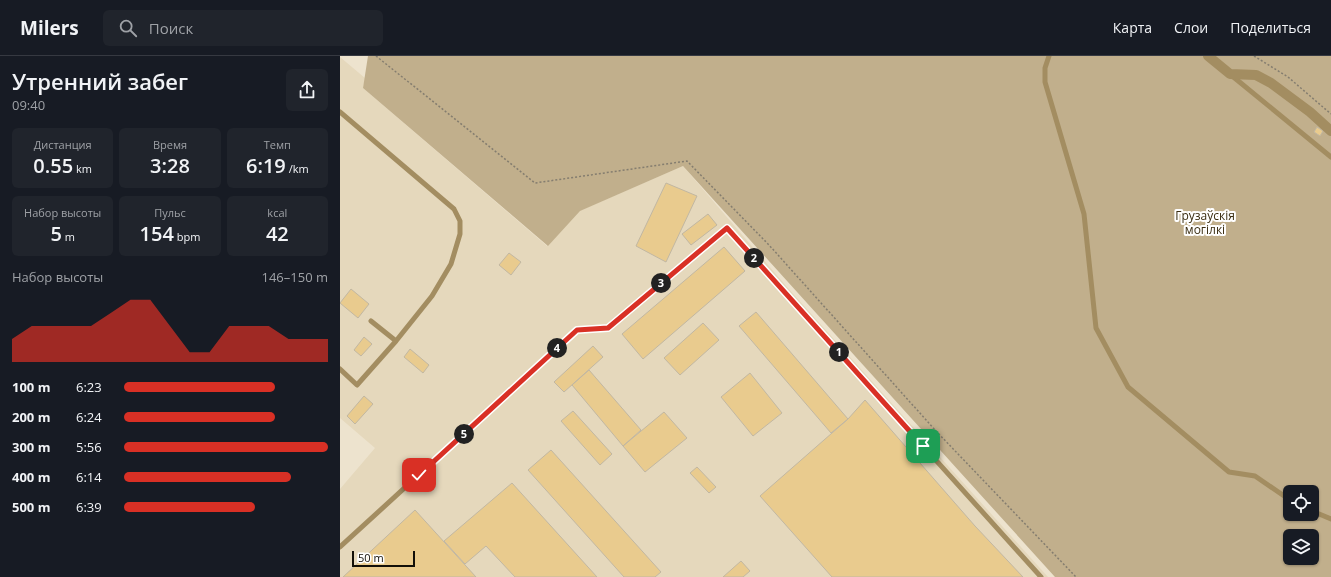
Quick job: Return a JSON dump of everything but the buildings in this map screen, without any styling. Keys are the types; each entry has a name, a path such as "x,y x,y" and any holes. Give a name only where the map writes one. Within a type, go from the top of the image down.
{"street":[{"path":"1208,56 1230,74 1256,75 1263,78 1310,112 1331,131"}],"lane":[{"path":"1049,56 1045,68 1044,82 1084,214 1096,328 1099,334 1128,387 1229,472 1255,476 1283,495"},
{"path":"1230,74 1331,157"},
{"path":"340,112 454,209 460,221 460,234 451,264 432,296 396,342 356,385 340,369"},
{"path":"340,547 577,330 608,328 727,228 1041,577"},
{"path":"371,321 396,342"},
{"path":"1319,514 1331,519"}],"path":[{"path":"376,56 535,183"},
{"path":"1254,56 1288,77 1331,114"}],"shaded area":[{"path":"340,57 365,78 363,88 547,246 579,211 683,166 787,287 1048,577 340,577 340,489 375,448 340,418"}],"green space":[{"name":"Грузаўскія могілкі","path":"368,56 1331,56 1331,577 1055,577 683,166 580,211 548,246 363,88"}],"route":[{"path":"419,475 577,330 608,328 727,228 923,446"}]}
